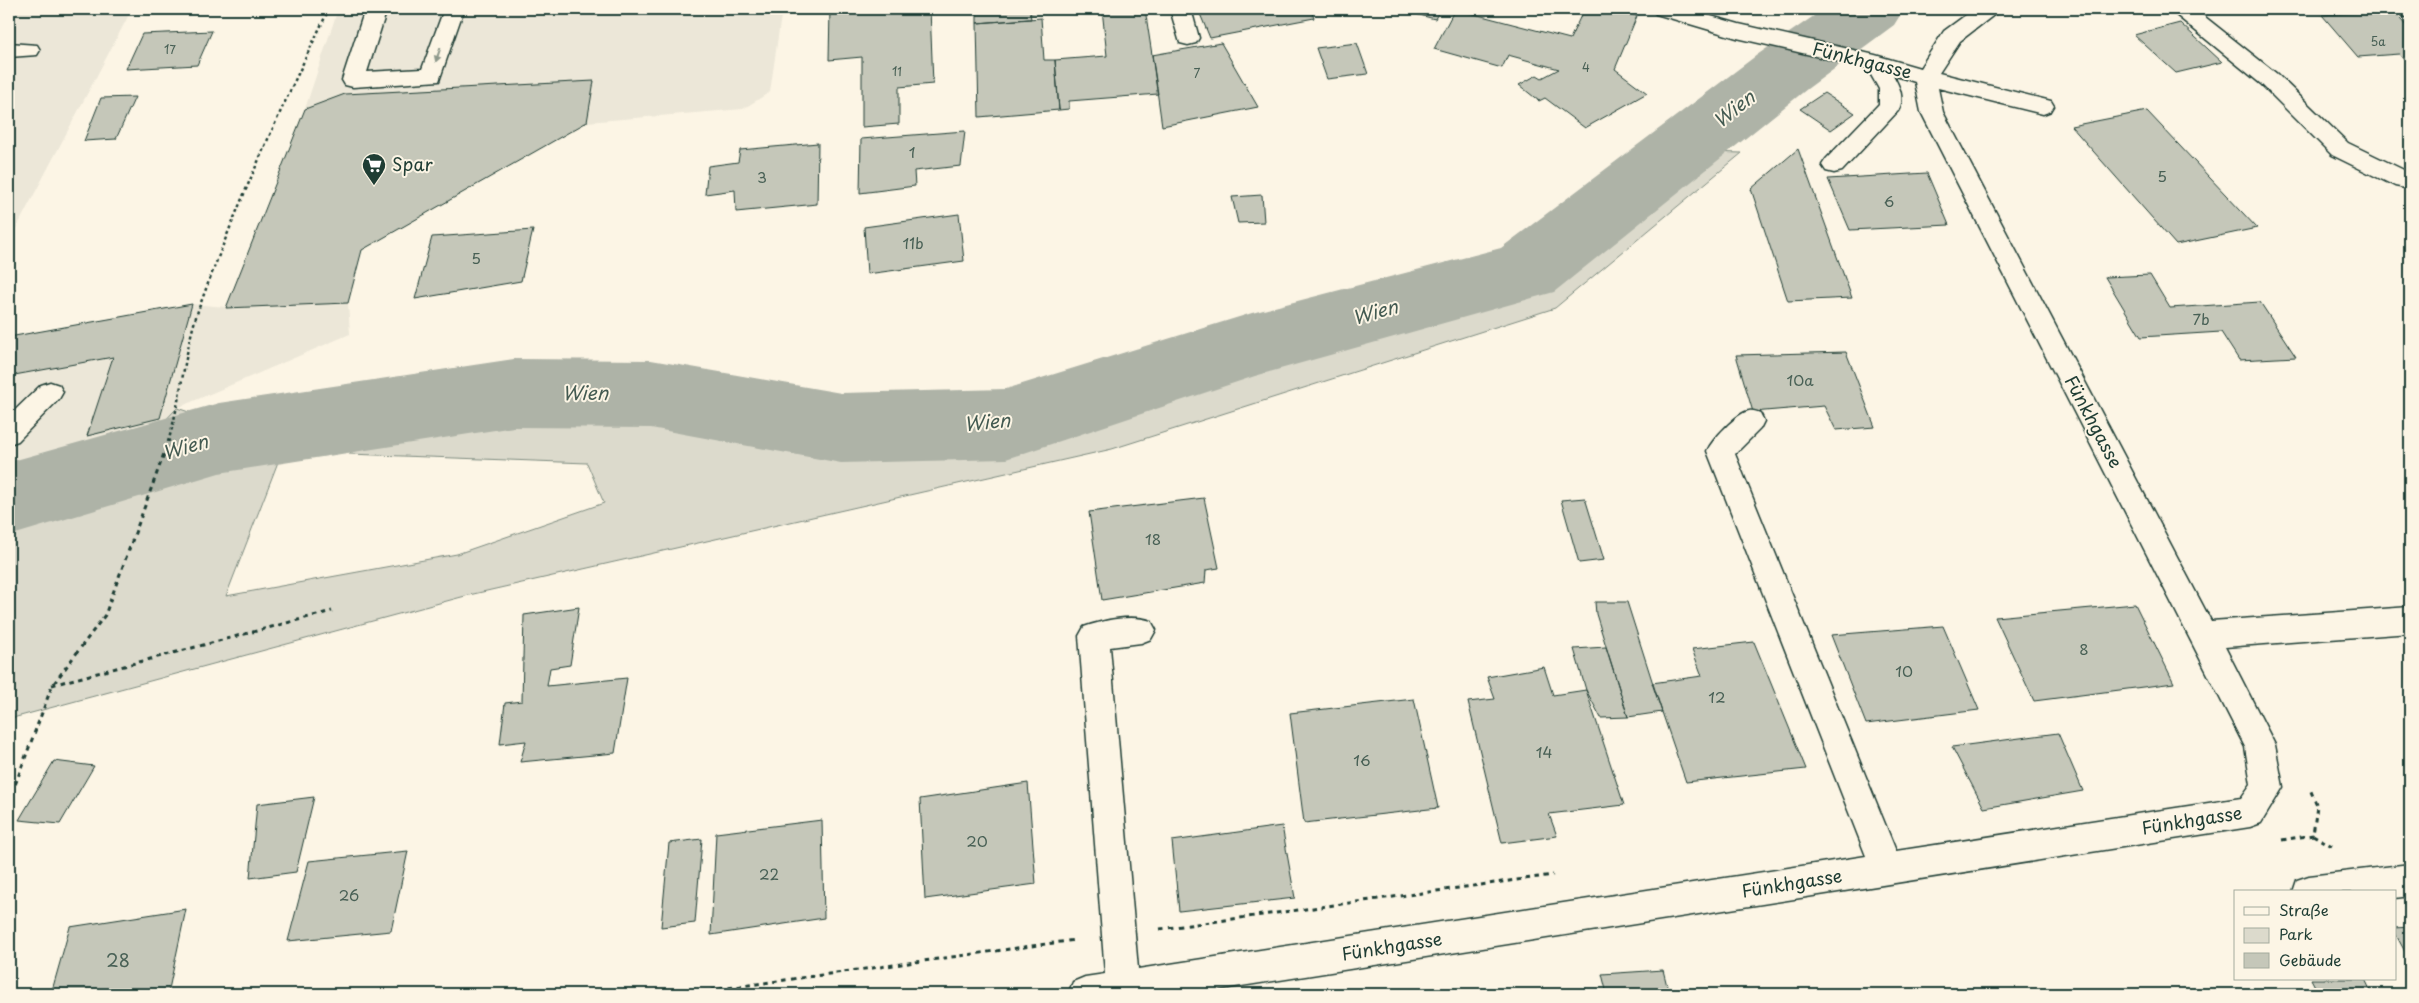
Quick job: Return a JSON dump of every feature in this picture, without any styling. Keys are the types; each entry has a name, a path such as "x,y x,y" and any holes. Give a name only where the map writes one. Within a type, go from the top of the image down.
{"street":[{"path":"376,9 353,80 431,76 454,9"},
{"path":"1181,9 1188,38"},
{"name":"Fünkhgasse","path":"1085,994 2250,812 2267,786 2260,746 1932,112 1925,77 1875,62 1737,31 1663,9"},
{"path":"1988,9 1952,36 1925,77 2043,106"},
{"path":"2182,9 2270,79 2340,150 2403,180 2410,181"},
{"path":"1834,165 1890,106 1890,89 1875,62"},
{"path":"9,434 50,392"},
{"path":"1751,421 1720,451 1887,869"},
{"path":"2204,635 2410,620"},
{"path":"1123,989 1094,636 1141,630"},
{"path":"2326,890 2410,880"}],"path":[{"path":"9,801 52,686 105,615 169,439 188,347 200,306 276,119 328,9"},
{"path":"52,686 332,611"},
{"path":"684,994 1560,874"}],"shaded area":[{"path":"9,9 132,9 9,242"},
{"path":"338,9 782,9 770,92 743,109 587,122 362,250 348,303 350,334 177,408 157,429 9,474 9,337 192,304 226,307 305,109"}],"green space":[{"path":"1706,152 1742,153 1555,308 1112,449 469,595 9,719 9,474 157,429 177,408 285,444 226,596 457,554 604,503 587,463 349,454 368,432 533,400 819,450 1009,431 1273,352 1519,287"}],"building":[{"path":"830,9 930,9 933,84 899,87 899,124 862,127 862,57 829,60"},
{"path":"977,9 1063,9 1030,13 1031,19 977,23"},
{"path":"1102,9 1145,9 1158,94 1069,101 1069,109 1059,110 1055,60 1107,56"},
{"path":"1198,9 1310,9 1314,18 1210,38"},
{"path":"1396,9 1440,9 1435,19"},
{"path":"1455,9 1570,39 1584,9 1610,9 1637,16 1615,69 1647,93 1585,128 1545,98 1539,101 1519,85 1537,75 1542,78 1559,69 1508,55 1502,68 1434,49"},
{"path":"2392,10 2410,30 2410,67 2399,54 2358,57 2322,15"},
{"path":"1041,18 1044,60 1055,60 1059,110 979,117 977,23"},
{"path":"2180,23 2222,62 2176,73 2134,35"},
{"path":"212,31 197,65 126,69 142,34"},
{"path":"1221,43 1258,107 1162,126 1152,55"},
{"path":"1357,43 1368,74 1327,79 1316,48"},
{"name":"Spar","path":"594,81 587,122 362,250 348,303 226,308 305,109 345,94"},
{"path":"1824,93 1855,113 1831,130 1800,109"},
{"path":"135,97 116,139 84,141 101,98"},
{"path":"2147,111 2257,228 2176,245 2071,126"},
{"path":"965,131 961,166 914,171 915,186 860,193 861,139"},
{"path":"818,143 817,204 736,212 735,190 705,194 708,166 738,162 740,150"},
{"path":"1798,149 1852,298 1788,301 1751,189"},
{"path":"1927,173 1949,225 1850,230 1828,179"},
{"path":"1262,195 1264,222 1238,223 1232,197"},
{"path":"959,214 964,261 867,274 864,227"},
{"path":"533,230 521,281 415,299 432,237"},
{"path":"2150,275 2170,308 2260,302 2296,357 2239,360 2221,332 2141,337 2105,277"},
{"path":"192,304 160,418 87,436 113,357 9,376 9,337"},
{"path":"1846,352 1875,427 1836,430 1824,406 1753,412 1736,355"},
{"path":"1204,498 1219,568 1206,570 1205,583 1102,600 1089,512"},
{"path":"1585,498 1604,560 1579,563 1561,500"},
{"path":"1595,602 1627,602 1662,712 1628,717 1596,614"},
{"path":"2135,604 2174,683 2034,701 1995,617"},
{"path":"579,607 570,665 550,668 547,686 627,678 615,753 520,762 526,741 500,744 505,703 522,701 524,615"},
{"path":"1943,626 1979,710 1866,724 1831,635"},
{"path":"1754,642 1806,769 1686,782 1652,683 1702,676 1692,649"},
{"path":"1606,647 1628,717 1601,718 1586,690 1574,649"},
{"path":"1544,667 1553,695 1586,690 1624,805 1549,814 1557,836 1502,843 1468,702 1495,699 1487,677"},
{"path":"1414,699 1438,808 1304,823 1290,713"},
{"path":"2058,733 2083,791 1984,808 1952,747"},
{"path":"54,761 94,766 60,824 19,820"},
{"path":"1028,783 1036,884 925,899 920,799"},
{"path":"314,797 296,872 250,878 257,804"},
{"path":"822,820 824,918 711,935 716,833"},
{"path":"1282,826 1295,898 1179,911 1172,841"},
{"path":"702,839 695,923 661,927 669,843"},
{"path":"408,851 391,931 288,941 309,861"},
{"path":"186,909 168,994 51,994 70,927"},
{"path":"2410,927 2410,961 2396,935 2396,928"},
{"path":"1663,970 1669,994 1607,994 1602,974"},
{"path":"2312,980 2365,980 2372,994 2319,994"}],"waterway":[{"name":"Wien","path":"9,499 219,438 514,393 651,394 841,428 1006,424 1252,345 1526,271 1782,72 1870,9"}],"place":[{"name":"Spar","path":"374,186"}]}
